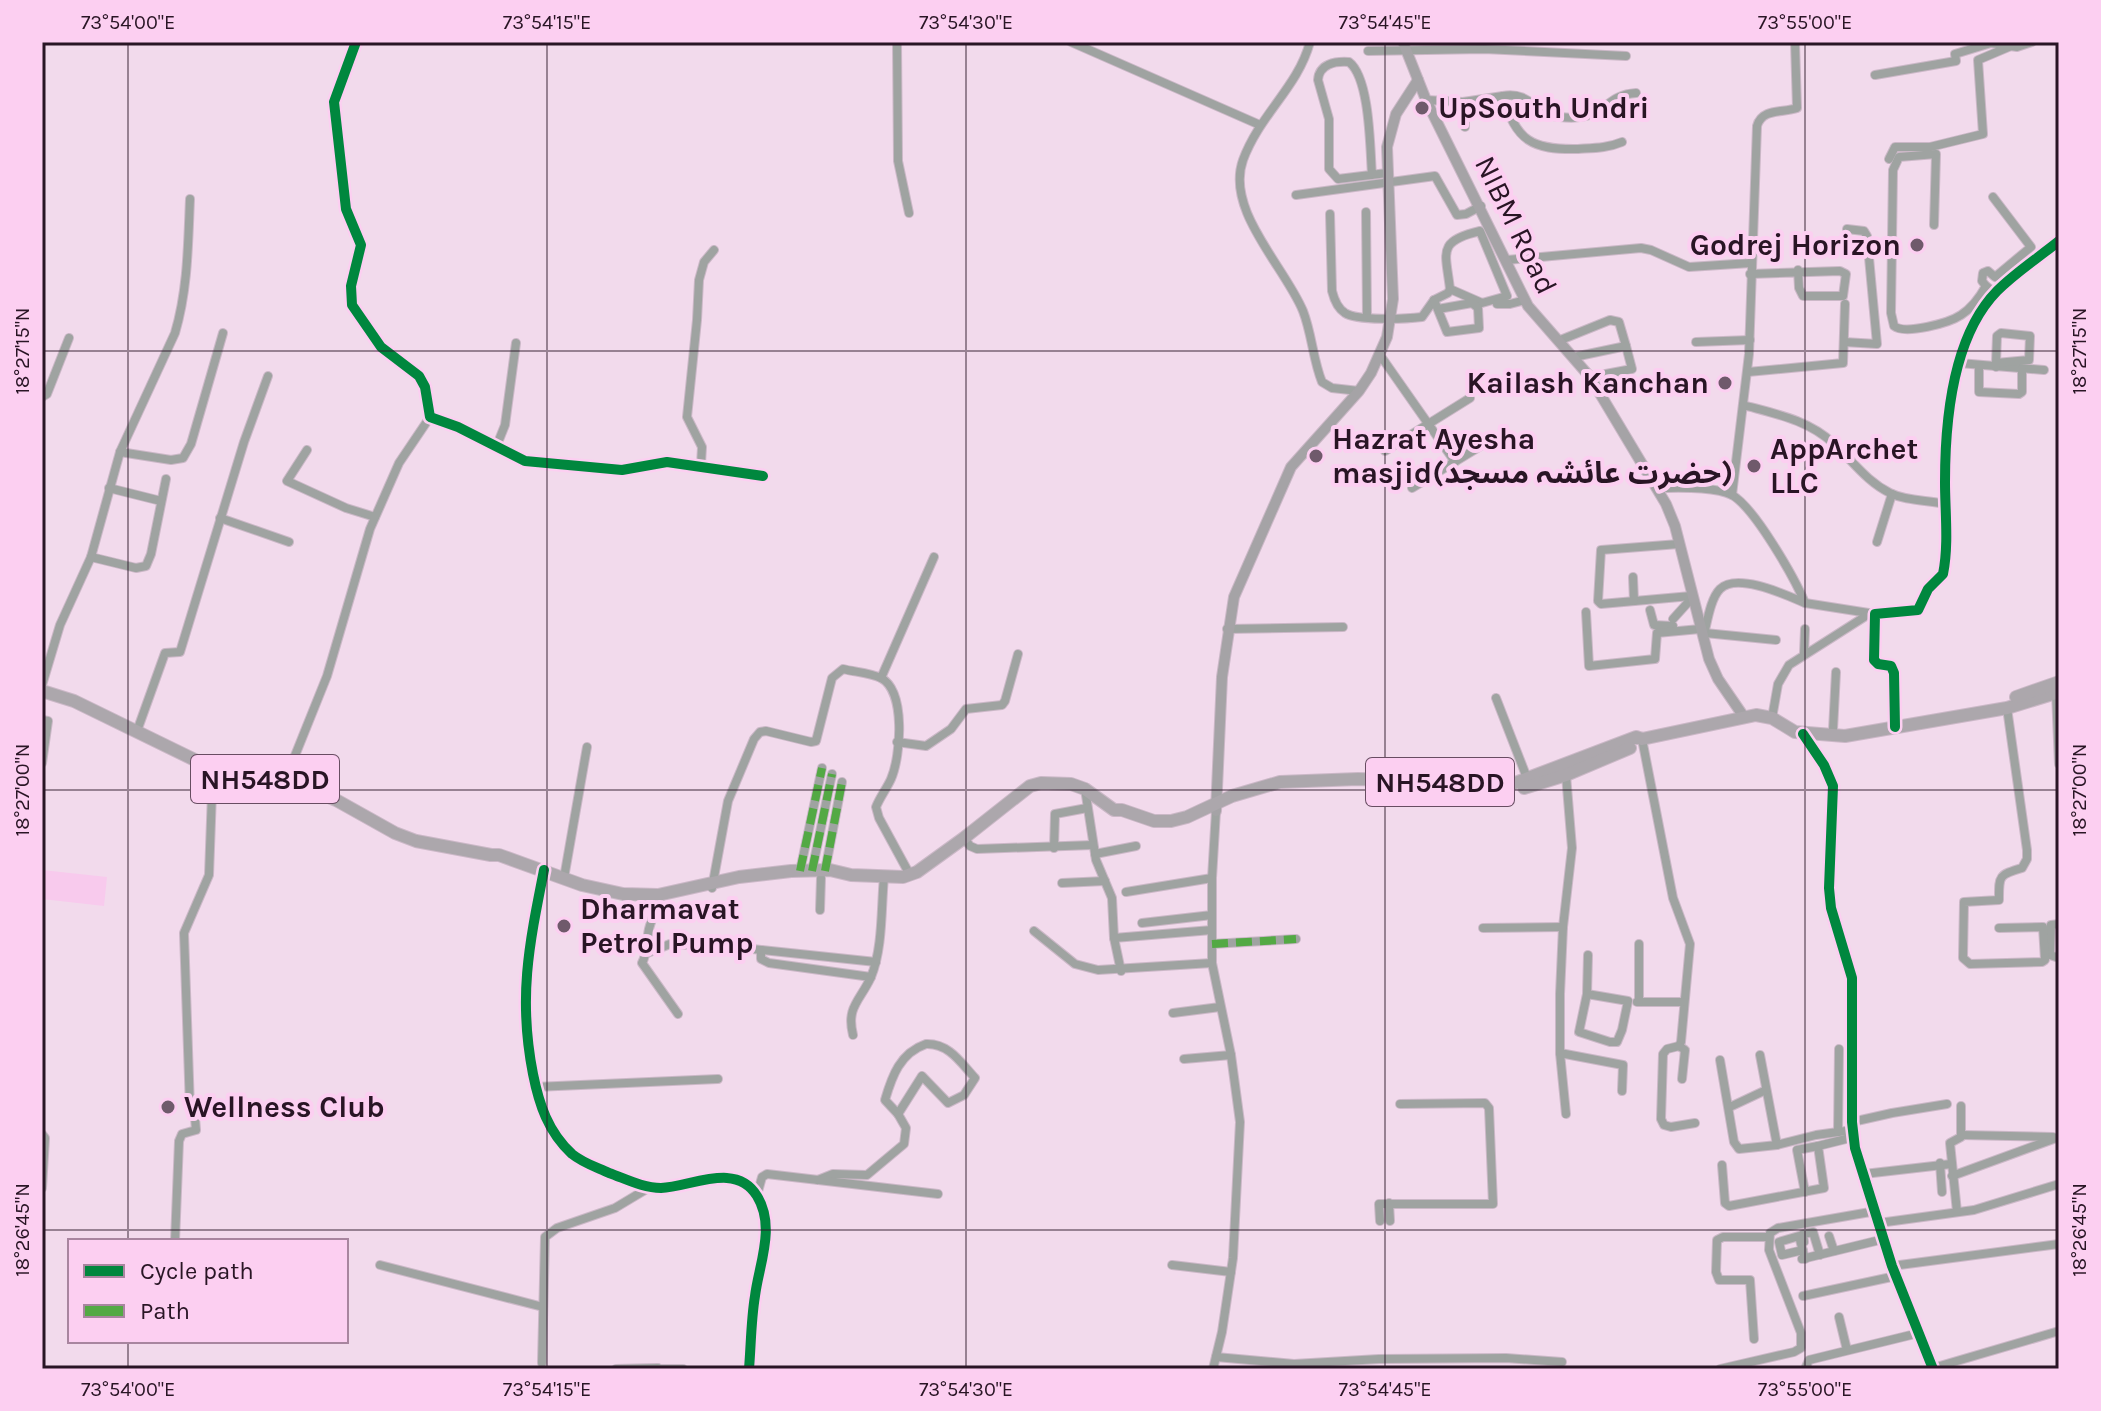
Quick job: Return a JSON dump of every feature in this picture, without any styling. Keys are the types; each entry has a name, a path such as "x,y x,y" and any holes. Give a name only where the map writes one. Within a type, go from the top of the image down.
{"highway":[{"name":"NH548DD","path":"42,688 213,766 310,789 416,841 499,855 591,892 658,898 763,873 884,877 917,871 1030,786 1059,782 1085,789 1114,810 1154,821 1171,821 1216,807 1260,787 1401,779 1487,786 1529,782 1566,775 1639,744 1642,739"},
{"name":"NH548DD","path":"1529,782 1636,737 1642,739 1744,717 1756,715 1772,718 1789,730 1803,734 1845,736 2058,689"},
{"name":"NH548DD","path":"1820,735 1833,730 2007,708 2058,689"},
{"name":"NH548DD","path":"544,873 627,897"}],"main road":[{"name":"NIBM Road","path":"1405,45 1426,100 1534,316 1590,377 1658,488 1671,515 1714,671 1744,717"},
{"path":"1216,807 1220,706 1227,629 1234,597 1285,478 1298,458 1359,391 1380,355 1392,318 1387,177 1390,132 1396,114 1418,80"}],"street":[{"path":"284,783 327,676 375,517 399,463 430,417 425,387 419,376 381,347 352,305 351,286 361,245 346,209 334,102 356,42"},
{"path":"897,42 898,161 909,213"},
{"path":"1071,42 1260,125"},
{"path":"1098,53 1101,42"},
{"path":"1310,42 1298,74 1260,125 1244,158 1241,173 1250,220 1297,299 1311,336 1322,382 1332,388 1359,391"},
{"path":"1732,495 1748,372 1757,126 1766,113 1797,108 1795,42"},
{"path":"1875,75 1956,61 1955,54 1991,43 2017,47 2032,42"},
{"path":"1368,51 1405,45 1626,56"},
{"path":"1889,159 1895,147 1930,147 1983,134 1978,60 2011,46"},
{"path":"1372,175 1358,71 1349,62 1327,65 1318,74 1318,80 1329,119 1329,169 1338,179 1372,175 1435,176 1457,215 1481,206"},
{"path":"1426,100 1465,102 1521,96 1551,116 1561,117 1591,115 1619,96 1636,93"},
{"path":"1503,96 1515,126 1537,146 1597,148 1622,142"},
{"path":"1465,102 1465,127"},
{"path":"1934,225 1936,154 1899,157 1893,170 1891,313 1894,326 1905,331 1953,319 1969,308 1986,286"},
{"path":"1296,195 1387,177"},
{"path":"1993,197 2031,247 1995,277"},
{"path":"42,688 60,625 91,557 120,452 175,333 187,273 190,199"},
{"path":"1366,212 1367,317"},
{"path":"1330,214 1331,281 1335,300 1345,312 1367,317 1422,317 1434,300 1450,289 1445,262 1453,241 1457,236 1480,231 1507,296 1482,303 1450,289"},
{"path":"1844,342 1877,344 1867,236 1864,231 1847,229"},
{"path":"1702,631 1717,593 1726,585 1768,588 1805,603 1872,614 1918,610 1928,589 1941,577 1944,569 1945,437 1959,363 1977,320 1995,293 2017,271 2059,241"},
{"path":"1507,260 1641,248 1689,267 1751,263"},
{"path":"696,466 701,464 703,454 687,417 699,280 704,262 714,250"},
{"path":"1750,274 1798,270 1844,271 1843,296 1803,296 1799,288 1798,270"},
{"path":"1995,293 1982,281 1983,273 1988,271 2004,285"},
{"path":"1434,300 1447,332 1479,328 1478,308 1472,303 1438,309"},
{"path":"1497,304 1525,300"},
{"path":"1748,372 1843,363 1845,304"},
{"path":"1558,341 1613,320 1619,322 1632,369 1590,377"},
{"path":"120,452 171,460 183,458 191,444 223,333"},
{"path":"1959,363 1996,365 2027,362 2030,336 2001,333 1997,336 1996,365"},
{"path":"42,397 47,394 69,338"},
{"path":"1696,342 1750,340"},
{"path":"497,445 505,425 516,343"},
{"path":"1574,357 1626,346"},
{"path":"1380,355 1455,462"},
{"path":"1979,365 1979,392 2019,394 2022,392 2022,369"},
{"path":"1996,365 2044,370"},
{"path":"137,731 165,653 180,652 244,442 268,376"},
{"path":"1385,451 1470,398"},
{"path":"1743,405 1811,426 1834,443 1871,482 1892,494 1910,500 1945,504"},
{"path":"430,417 497,445 525,461 622,470 667,462 763,476"},
{"path":"1412,488 1492,439"},
{"path":"307,450 287,481 346,508 375,517"},
{"path":"91,557 136,568 146,566 166,479"},
{"path":"109,488 161,501"},
{"path":"1658,488 1711,490 1732,495 1791,571 1805,603"},
{"path":"1877,542 1892,494"},
{"path":"220,518 289,542"},
{"path":"1679,544 1601,550 1599,604 1692,597"},
{"path":"881,678 934,557"},
{"path":"1633,577 1634,601"},
{"path":"1586,612 1589,666 1655,659 1657,633 1673,626 1692,597"},
{"path":"1650,610 1656,627 1673,626 1776,640"},
{"path":"1772,718 1781,676 1789,665 1872,614"},
{"path":"1872,614 1874,660 1894,670 1895,723"},
{"path":"1227,629 1343,627"},
{"path":"1804,654 1805,629"},
{"path":"897,742 926,746 951,729 971,706 1002,705 1018,654"},
{"path":"712,885 728,801 754,739 760,732 766,731 816,741 832,678 843,669 881,678 894,690 899,707 892,777 876,807 879,818 917,871"},
{"path":"1833,730 1836,672"},
{"path":"2058,689 2059,764"},
{"path":"1496,698 1529,782"},
{"path":"1999,928 2045,928 2045,960 1970,964 1963,958 1964,902 1999,900 2000,877 2022,868 2027,859 2007,708"},
{"path":"42,720 48,721 42,763"},
{"path":"1803,734 1824,765 1833,786 1829,888 1831,908 1852,978 1853,1130 1894,1271 1933,1368 2059,1331"},
{"path":"1642,739 1673,898 1690,944 1679,1046"},
{"path":"564,878 587,747"},
{"path":"175,1239 179,1141 182,1134 196,1130 190,1108 184,933 209,875 213,766"},
{"path":"820,910 812,873 822,768"},
{"path":"812,873 832,774"},
{"path":"1566,775 1572,848 1563,927 1560,1053 1566,1114"},
{"path":"812,873 842,782"},
{"path":"1085,789 1094,850 1112,898 1114,938 1121,971"},
{"path":"1213,1369 1231,1272 1240,1122 1231,1055 1212,963 1216,807"},
{"path":"1054,848 1055,814 1087,808"},
{"path":"964,838 977,849 1094,850 1136,846"},
{"path":"544,873 524,988 526,1041 545,1119 572,1154 586,1163 650,1187 663,1188 698,1180 730,1178 745,1184 757,1195 766,1238 754,1301 749,1369"},
{"path":"853,1035 850,1013 876,962 884,877"},
{"path":"1126,892 1212,878"},
{"path":"1062,883 1105,881"},
{"path":"658,898 649,930 647,953 642,963 678,1014"},
{"path":"1142,923 1212,915"},
{"path":"2059,924 2051,925 2050,955 2059,958"},
{"path":"1483,928 1563,927"},
{"path":"1114,938 1212,930"},
{"path":"1034,931 1075,964 1098,970 1121,971 1212,963"},
{"path":"1212,944 1296,939"},
{"path":"647,953 670,944 876,962"},
{"path":"1639,944 1639,1002"},
{"path":"761,950 761,959 769,963 871,977"},
{"path":"1588,955 1587,994 1579,1032 1617,1042 1628,1001"},
{"path":"1587,994 1639,1002 1683,1002"},
{"path":"1173,1013 1220,1007"},
{"path":"818,1180 833,1174 867,1175 904,1144 906,1128 885,1100 892,1076 914,1048 937,1044 945,1047 975,1078 964,1095 948,1103 922,1076 898,1114"},
{"path":"1682,1079 1685,1050 1679,1046 1667,1049 1663,1054 1661,1119 1667,1127 1695,1123"},
{"path":"1838,1132 1839,1049"},
{"path":"1560,1053 1623,1065 1622,1091"},
{"path":"1184,1059 1231,1055"},
{"path":"1760,1055 1777,1145"},
{"path":"1720,1060 1736,1146 1742,1150 1853,1130"},
{"path":"535,1087 718,1079"},
{"path":"1732,1106 1766,1090"},
{"path":"1385,1221 1379,1204 1493,1204 1489,1108 1485,1103 1400,1104"},
{"path":"1805,1192 1797,1150 1818,1146 1892,1113 1947,1104"},
{"path":"1961,1106 1961,1135"},
{"path":"42,1134 45,1138 42,1188"},
{"path":"1957,1212 1950,1143 1961,1135 2059,1137"},
{"path":"1952,1176 2059,1137"},
{"path":"1722,1165 1725,1203 1729,1206 1805,1192 1824,1188 1818,1146"},
{"path":"1940,1163 1942,1192"},
{"path":"1864,1174 1951,1164"},
{"path":"757,1195 764,1175 938,1194"},
{"path":"1879,1223 1974,1210 2059,1184"},
{"path":"542,1363 543,1243 548,1233 615,1208 650,1187"},
{"path":"1754,1339 1750,1280 1719,1280 1716,1272 1717,1240 1723,1237 1768,1237 1778,1228 1876,1211"},
{"path":"1820,1255 1811,1232 1802,1235 1805,1257 1820,1255 1884,1239"},
{"path":"1829,1236 1834,1251"},
{"path":"1720,1369 1801,1348 1801,1333 1769,1250 1768,1237"},
{"path":"1803,1296 1894,1271 2059,1244"},
{"path":"380,1265 543,1307"},
{"path":"1172,1265 1231,1272"},
{"path":"1839,1317 1847,1350"},
{"path":"1805,1369 1809,1360 1919,1333"},
{"path":"1216,1357 1294,1364 1379,1359 1506,1358 1562,1362"},
{"path":"616,1369 683,1369"}],"shaded area":[{"path":"42,870 107,877 104,906 42,899"}],"marked path":[{"path":"800,871 822,768"},
{"path":"812,871 832,774"},
{"path":"825,871 842,782"},
{"path":"1212,944 1296,939"}],"cycle path":[{"path":"356,42 334,102 346,209 361,245 351,286 352,305 381,347 419,376 425,387 430,417 458,427 525,461 622,470 667,462 763,476"},
{"path":"1895,727 1894,673 1891,666 1878,664 1874,660 1875,614 1918,610 1928,589 1943,574 1947,433 1954,381 1961,356 1982,310 1997,291 2059,241"},
{"path":"1803,734 1824,765 1833,786 1829,888 1831,908 1852,978 1852,1122 1855,1148 1892,1266 1933,1369"},
{"path":"544,870 527,972 526,1021 533,1074 546,1117 572,1154 628,1180 661,1188 725,1178 748,1186 757,1196 763,1208 766,1233 754,1305 749,1369"}],"place":[{"name":"UpSouth Undri","path":"1422,108"},
{"name":"Godrej Horizon","path":"1917,245"},
{"name":"Kailash Kanchan","path":"1725,383"},
{"name":"Hazrat Ayesha masjid(حضرت عائشہ مسجد)","path":"1316,456"},
{"name":"AppArchet LLC","path":"1754,466"},
{"name":"Dharmavat Petrol Pump","path":"564,926"},
{"name":"Wellness Club","path":"168,1107"}]}
